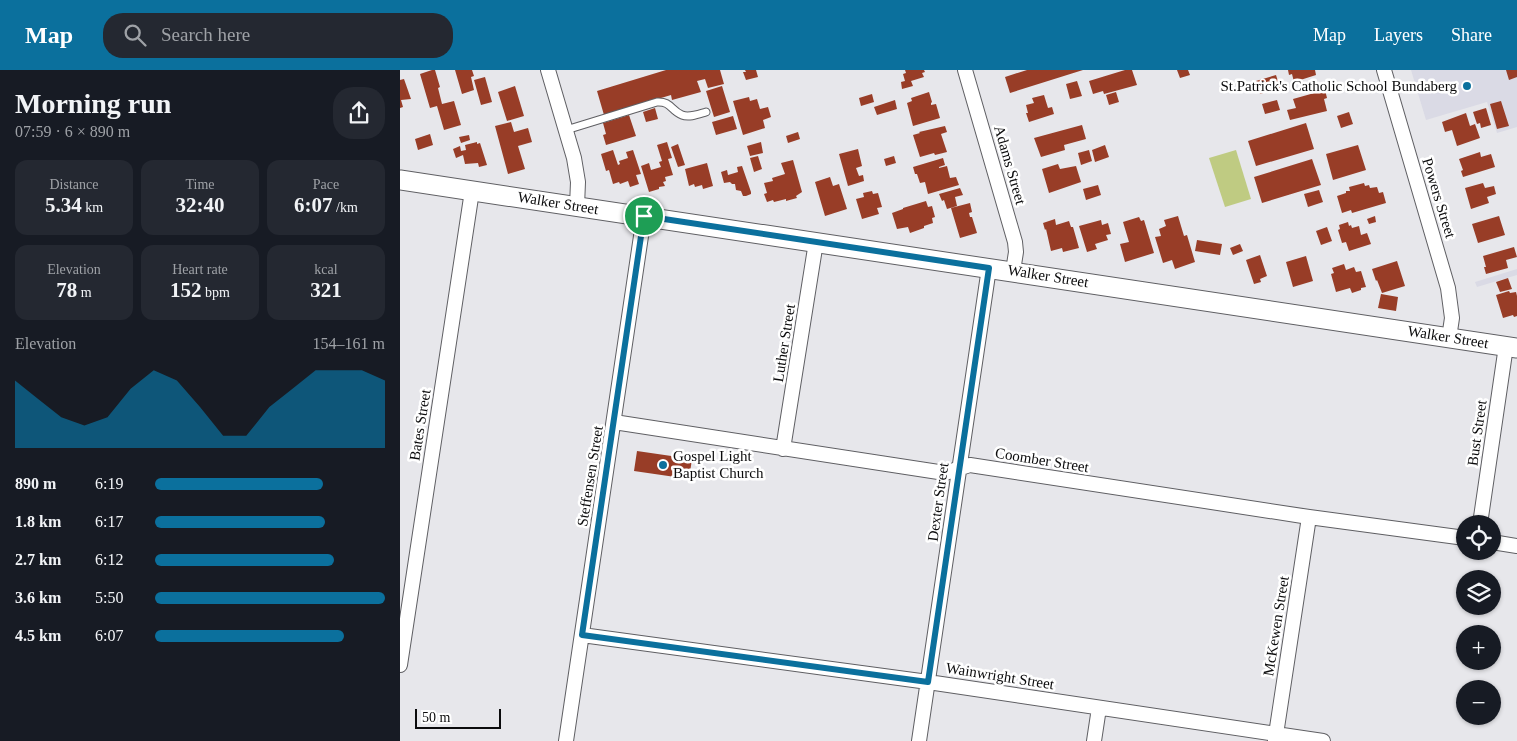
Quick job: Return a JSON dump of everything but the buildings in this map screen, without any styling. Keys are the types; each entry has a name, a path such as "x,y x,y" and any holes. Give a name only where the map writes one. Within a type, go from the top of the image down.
{"main road":[{"name":"Walker Street","path":"400,180 1511,347"}],"street":[{"path":"548,70 574,158 578,182 577,206"},
{"name":"Adams Street","path":"965,70 1015,242 1016,252 1013,271"},
{"name":"Powers Street","path":"1384,70 1448,288 1452,318 1449,338"},
{"name":"Bates Street","path":"400,665 472,190"},
{"name":"Steffensen Street","path":"566,741 644,216"},
{"name":"Luther Street","path":"783,449 816,242"},
{"name":"Dexter Street","path":"919,741 989,268"},
{"name":"Bust Street","path":"1482,515 1511,347"},
{"name":"Coomber Street","path":"614,422 945,472 970,466 1309,517 1456,537"},
{"name":"McKewen Street","path":"1276,737 1309,517"},
{"path":"1501,543 1517,546"},
{"name":"Wainwright Street","path":"582,635 928,682 1276,737 1323,741"},
{"path":"1094,741 1100,708"}],"lane":[{"path":"566,130 657,102 665,102 683,116 706,112"}],"shaded area":[{"name":"St.Patrick's Catholic School Bundaberg","path":"1411,70 1517,70 1517,127 1497,133 1487,102 1426,120"},
{"path":"1517,269 1517,275 1477,287 1475,282"}],"green space":[{"path":"1236,150 1251,199 1225,207 1209,158"}],"place":[{"name":"St.Patrick's Catholic School Bundaberg","path":"1467,86"},
{"name":"Gospel Light Baptist Church","path":"663,465"}],"route":[{"path":"644,216 989,268 928,682 582,635 644,216"}]}
